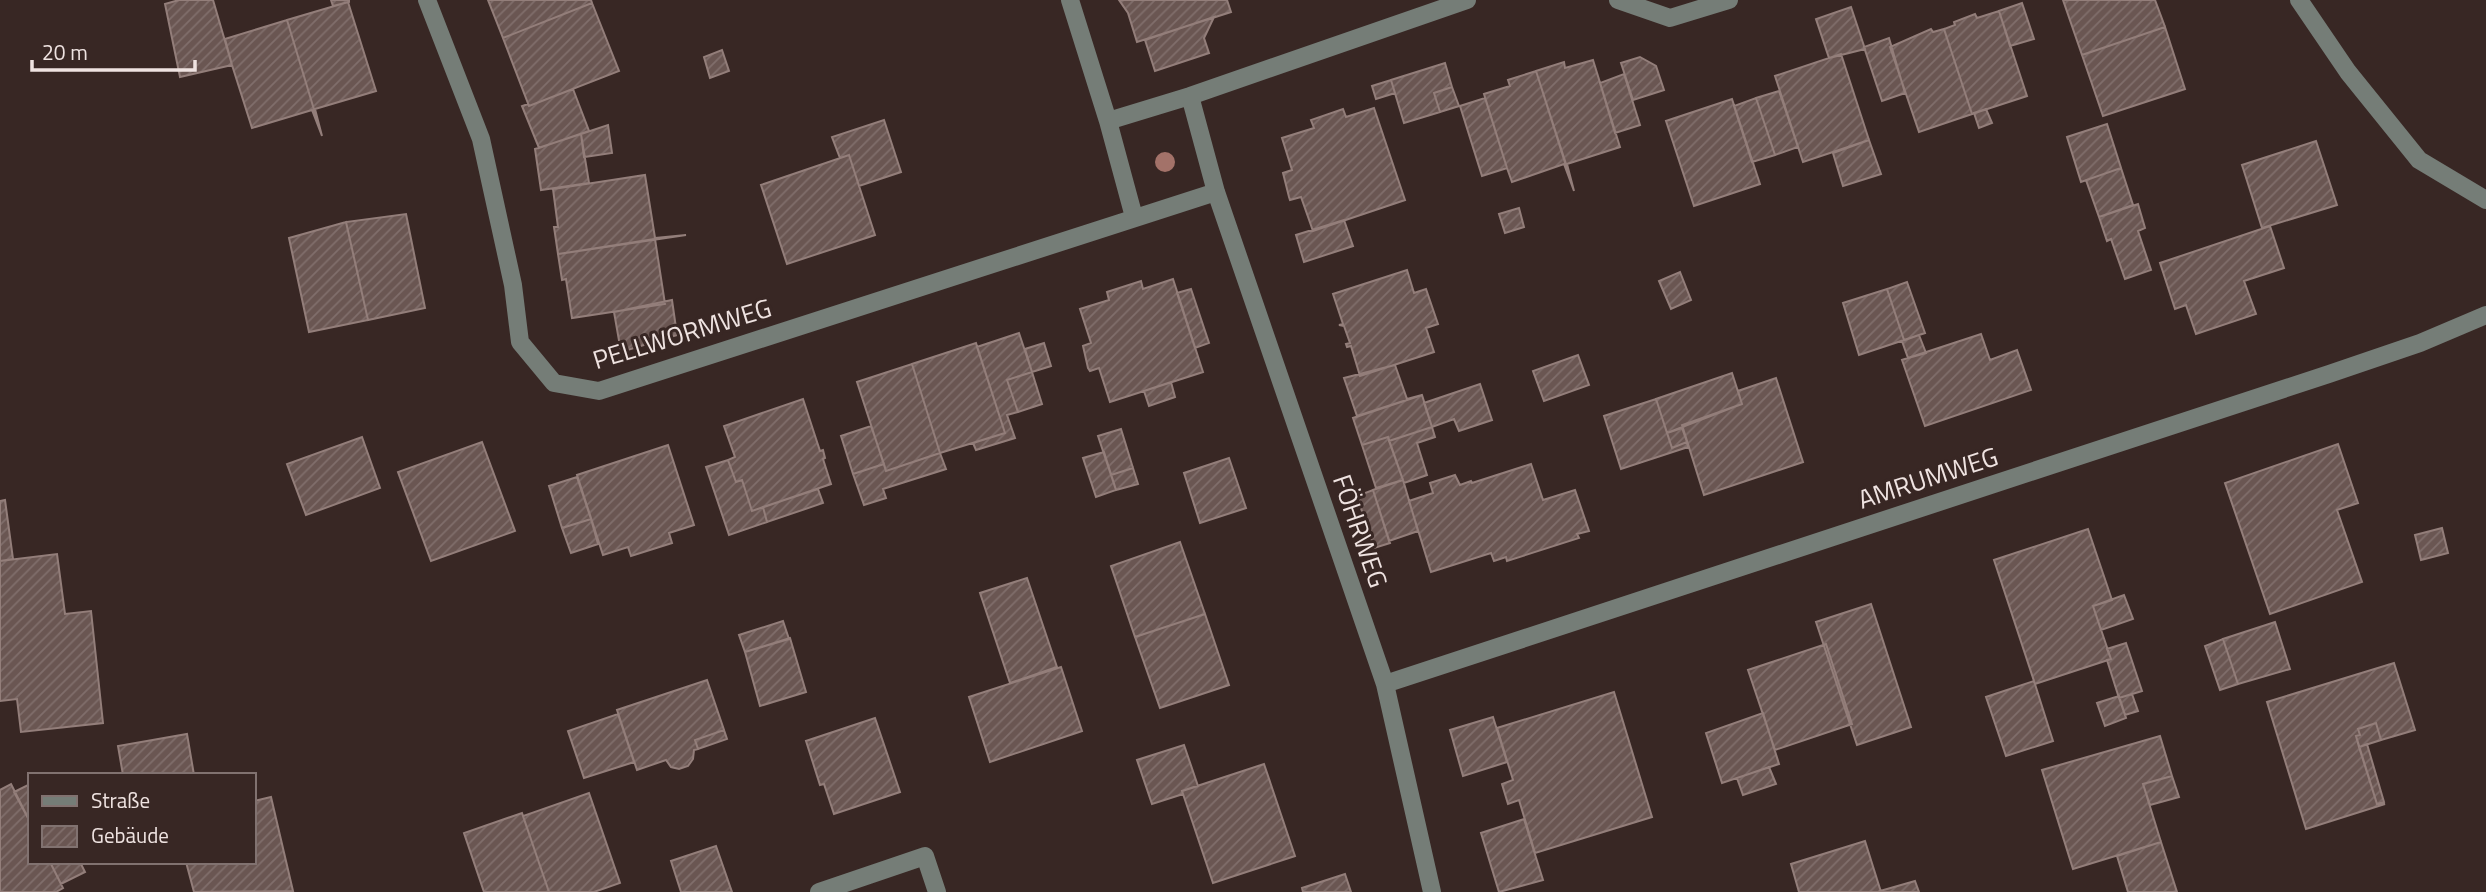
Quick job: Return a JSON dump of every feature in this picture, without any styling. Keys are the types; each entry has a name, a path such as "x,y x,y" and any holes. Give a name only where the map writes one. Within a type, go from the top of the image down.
{"street":[{"name":"PELLWORMWEG","path":"427,0 481,139 513,285 520,342 554,383 599,391 1216,192"},
{"path":"1070,0 1108,121 1134,217"},
{"path":"1108,121 1189,96 1467,0"},
{"path":"1618,0 1670,18 1729,0"},
{"path":"2299,0 2348,72 2420,160 2486,200"},
{"path":"1189,96 1216,192"},
{"name":"FÖHRWEG","path":"1216,192 1385,684 1432,892"},
{"name":"AMRUMWEG","path":"1385,684 2329,374 2420,343 2486,315"},
{"path":"819,892 925,856 937,892"}],"building":[{"path":"179,0 213,0 232,65 180,77 165,4"},
{"path":"331,0 349,0 349,2 333,6"},
{"path":"488,0 591,0 592,3 503,38"},
{"path":"1119,0 1227,0 1231,12 1137,42 1128,13"},
{"path":"2063,0 2155,0 2165,27 2082,55"},
{"path":"348,2 376,91 315,109 322,136 287,20"},
{"path":"592,3 619,71 529,106 503,38"},
{"path":"2022,3 2034,39 2010,46 1999,11"},
{"path":"1851,7 1865,49 1829,58 1816,19"},
{"path":"1999,11 2027,96 1972,114 1944,29 1975,14 1977,18"},
{"path":"1214,17 1204,38 1209,53 1155,71 1145,40"},
{"path":"287,20 322,136 312,110 252,128 232,65 225,39"},
{"path":"2165,27 2185,89 2103,116 2082,55"},
{"path":"1931,29 1933,32 1944,29 1972,114 1919,132 1890,47"},
{"path":"1889,38 1905,93 1882,101 1864,47"},
{"path":"722,50 729,71 710,78 704,57"},
{"path":"1841,54 1869,140 1803,162 1775,76"},
{"path":"1640,57 1656,66 1664,90 1633,100 1621,63"},
{"path":"1593,60 1620,147 1567,164 1574,191 1536,71 1564,62 1565,68"},
{"path":"1445,63 1452,87 1434,93 1440,112 1404,123 1391,80"},
{"path":"1536,71 1574,191 1564,164 1512,182 1507,168 1484,94 1510,86 1508,80"},
{"path":"1624,74 1640,125 1615,133 1600,83"},
{"path":"1391,80 1395,93 1376,99 1372,86"},
{"path":"1452,87 1459,106 1440,112 1434,93"},
{"path":"573,89 589,131 539,148 522,106 529,106"},
{"path":"1779,91 1798,147 1775,155 1756,98"},
{"path":"1485,98 1507,168 1482,176 1460,106"},
{"path":"1756,98 1775,155 1752,162 1734,106"},
{"path":"1732,99 1760,184 1694,206 1666,121"},
{"path":"1374,108 1405,200 1313,231 1301,197 1290,200 1283,173 1292,170 1282,138 1314,128 1311,120 1343,109 1346,117"},
{"path":"1986,109 1992,123 1979,128 1974,113"},
{"path":"884,120 901,172 859,186 849,155 840,158 832,137"},
{"path":"2107,124 2121,168 2081,182 2067,137"},
{"path":"608,125 612,153 584,157 581,134"},
{"path":"581,134 589,183 541,190 535,149"},
{"path":"1869,140 1881,174 1843,186 1833,153"},
{"path":"2316,141 2337,205 2262,228 2242,165"},
{"path":"849,155 875,235 787,264 761,185"},
{"path":"2121,168 2133,205 2099,217 2086,180"},
{"path":"645,175 655,238 686,235 558,254 553,189"},
{"path":"2138,204 2145,228 2138,231 2151,270 2125,279 2111,239 2107,241 2099,217"},
{"path":"1519,208 1524,227 1505,233 1499,214"},
{"path":"406,214 425,308 368,320 346,222"},
{"path":"1344,220 1353,246 1304,262 1296,235"},
{"path":"346,222 368,320 309,332 289,238"},
{"path":"2270,226 2284,268 2244,281 2256,314 2196,334 2186,305 2175,309 2160,263"},
{"path":"655,239 665,304 572,318 566,279 562,280 558,254"},
{"path":"1407,270 1414,293 1426,289 1438,324 1426,328 1434,352 1360,376 1351,346 1347,347 1346,344 1350,343 1344,326 1339,325 1343,324 1333,294"},
{"path":"1680,272 1691,300 1671,309 1659,281"},
{"path":"1173,279 1203,372 1110,402 1099,368 1090,371 1088,368 1083,346 1091,343 1080,309 1109,300 1107,292 1141,281 1143,289"},
{"path":"1907,282 1925,333 1904,340 1887,289"},
{"path":"1191,289 1209,343 1195,348 1177,293"},
{"path":"1887,289 1904,340 1859,355 1843,303"},
{"path":"672,300 677,335 621,352 614,312"},
{"path":"1019,333 1032,372 1007,380 1018,412 1007,415 1015,438 976,450 973,443 1005,433 977,347"},
{"path":"1981,334 1990,360 2017,350 2031,390 1925,426 1902,360"},
{"path":"1919,335 1926,353 1908,358 1902,341"},
{"path":"976,343 1005,433 940,453 912,364"},
{"path":"1044,343 1051,366 1032,372 1025,349"},
{"path":"1578,355 1589,385 1544,401 1533,371"},
{"path":"912,364 940,453 886,471 857,382"},
{"path":"1395,365 1407,399 1422,395 1357,416 1344,378"},
{"path":"1032,372 1042,404 1018,412 1007,380"},
{"path":"1732,373 1742,404 1667,433 1656,399"},
{"path":"1776,378 1803,462 1704,495 1682,425 1742,404 1738,391"},
{"path":"1171,382 1175,397 1149,406 1144,391"},
{"path":"1480,384 1492,420 1459,431 1454,419 1432,427 1424,403"},
{"path":"1422,395 1432,427 1389,441 1388,437 1362,445 1353,418"},
{"path":"803,399 820,451 823,450 831,484 752,511 742,480 736,482 728,460 735,457 724,426"},
{"path":"1656,399 1672,448 1687,442 1688,447 1621,469 1604,416"},
{"path":"871,426 884,464 853,474 841,436"},
{"path":"1432,427 1435,437 1417,443 1427,475 1404,483 1389,441"},
{"path":"1682,428 1687,442 1672,448 1667,433"},
{"path":"1121,429 1133,468 1111,475 1098,436"},
{"path":"362,437 380,488 306,515 287,464"},
{"path":"1388,437 1403,480 1376,488 1362,445"},
{"path":"482,442 515,531 431,561 398,472"},
{"path":"2338,444 2358,503 2337,510 2362,582 2270,614 2225,483"},
{"path":"668,445 694,525 669,533 672,543 631,556 628,547 603,555 577,475"},
{"path":"1104,452 1116,490 1096,497 1083,458"},
{"path":"940,453 946,469 883,489 886,498 864,505 853,474 884,464 886,471"},
{"path":"1229,458 1246,508 1200,523 1184,473"},
{"path":"728,460 736,482 742,480 752,511 763,507 767,522 729,535 706,467"},
{"path":"1531,464 1543,500 1575,490 1589,531 1577,534 1579,538 1507,561 1506,557 1494,561 1491,553 1431,572 1409,501 1433,493 1430,483 1455,475 1460,485"},
{"path":"1133,468 1138,484 1116,490 1111,475"},
{"path":"577,477 591,519 562,528 549,486"},
{"path":"1403,480 1418,531 1389,541 1373,490"},
{"path":"818,489 823,503 767,522 763,507"},
{"path":"1373,490 1390,543 1374,548 1357,496"},
{"path":"5,500 13,559 0,561 0,501"},
{"path":"591,519 598,544 571,553 562,528"},
{"path":"2442,528 2448,553 2421,560 2415,535"},
{"path":"2088,529 2112,600 2093,606 2111,659 2035,684 1994,560"},
{"path":"1180,542 1205,614 1135,637 1111,566"},
{"path":"57,554 65,614 91,611 103,723 21,732 17,699 0,701 0,561"},
{"path":"1027,578 1057,667 1010,683 980,593"},
{"path":"2124,595 2133,619 2101,630 2093,606"},
{"path":"1871,604 1911,727 1857,745 1816,622"},
{"path":"1205,614 1229,685 1160,708 1135,637"},
{"path":"783,621 789,639 745,652 739,635"},
{"path":"2275,622 2290,669 2238,684 2223,639"},
{"path":"790,638 806,692 760,706 745,652"},
{"path":"2223,639 2238,684 2220,690 2205,646"},
{"path":"2126,643 2142,691 2119,698 2107,660 2111,659 2107,649"},
{"path":"1826,644 1852,724 1775,750 1748,670"},
{"path":"2394,663 2415,730 2381,740 2376,723 2358,729 2360,735 2356,736 2377,804 2385,804 2306,829 2267,702"},
{"path":"1061,667 1082,731 990,762 969,697"},
{"path":"707,680 724,730 695,740 698,749 694,750 693,759 688,766 679,769 671,767 666,760 637,770 617,710"},
{"path":"2034,681 2053,741 2006,756 1986,697"},
{"path":"1614,692 1652,817 1535,853 1519,800 1508,804 1502,784 1513,780 1497,728"},
{"path":"2132,694 2138,711 2125,715 2119,698"},
{"path":"2119,696 2126,718 2105,726 2097,703"},
{"path":"1763,713 1779,764 1722,783 1706,733"},
{"path":"618,714 634,762 584,778 568,731"},
{"path":"1493,717 1507,762 1463,776 1450,730"},
{"path":"875,718 900,792 834,814 824,784 820,785 806,741"},
{"path":"2376,723 2381,740 2359,747 2356,736 2360,735 2358,729"},
{"path":"724,730 727,739 698,749 695,740"},
{"path":"187,734 194,773 123,773 118,746"},
{"path":"2160,736 2172,776 2143,784 2161,842 2073,869 2042,770"},
{"path":"2367,744 2384,802 2377,804 2359,747"},
{"path":"1184,745 1198,786 1152,804 1137,760"},
{"path":"1264,764 1295,856 1213,883 1182,791"},
{"path":"1769,767 1776,784 1743,795 1737,778"},
{"path":"2172,776 2179,797 2150,805 2143,784"},
{"path":"11,784 28,818 28,864 51,864 63,888 56,892 0,892 0,790"},
{"path":"28,785 28,818 14,792"},
{"path":"589,793 620,883 594,892 549,892 523,816"},
{"path":"271,797 293,891 194,892 187,864 256,864 256,801"},
{"path":"522,813 549,892 484,892 464,833"},
{"path":"1524,819 1543,880 1499,892 1481,833"},
{"path":"1865,841 1881,892 1799,892 1791,864"},
{"path":"2161,842 2177,892 2128,892 2117,856"},
{"path":"716,846 732,892 681,892 671,861"},
{"path":"51,864 81,864 85,872 61,884"},
{"path":"1345,874 1351,892 1303,892 1302,888"},
{"path":"1915,881 1919,892 1880,891"}]}
